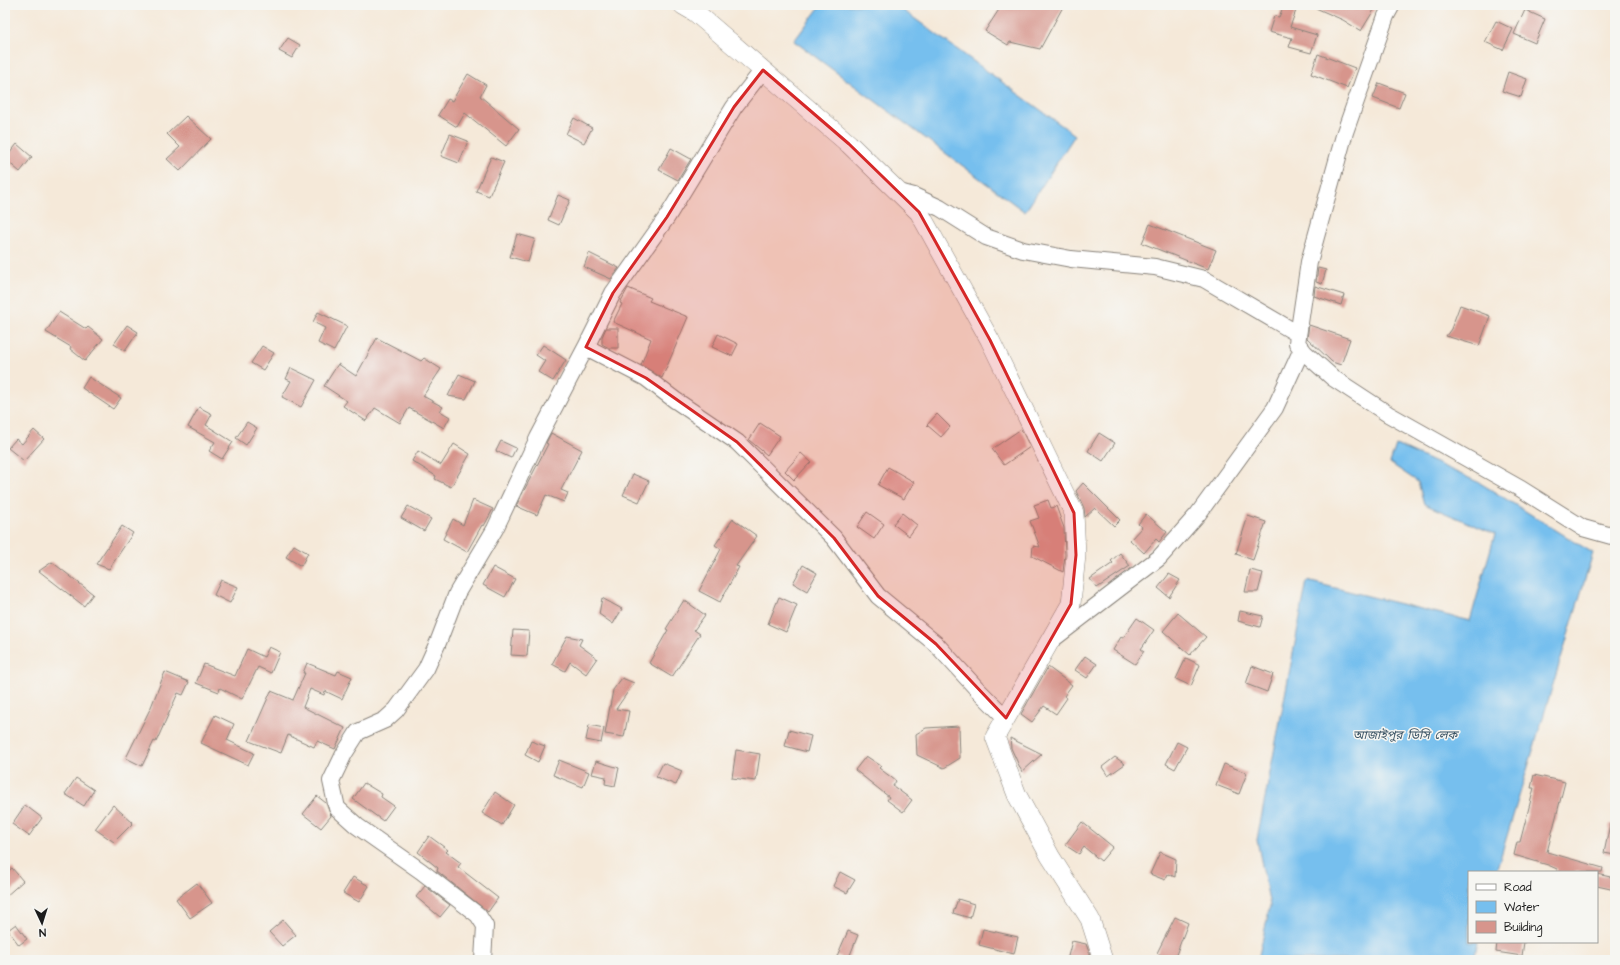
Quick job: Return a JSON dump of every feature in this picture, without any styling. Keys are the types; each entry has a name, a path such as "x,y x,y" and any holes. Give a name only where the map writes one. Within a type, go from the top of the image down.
{"street":[{"path":"684,5 695,12 849,144 919,212 990,340 1074,513 1076,555 1071,604 996,737 1017,795 1050,856 1090,919 1103,960"},
{"path":"1049,643 1159,558 1198,514 1275,408 1300,341 1309,262 1345,132 1386,16 1392,5"},
{"path":"483,960 485,945 484,926 478,915 421,871 357,826 337,808 331,781 344,754 358,732 385,720 396,710 426,669 457,593 495,529 538,438 613,293 667,217 734,107 763,70"},
{"path":"899,192 914,196 940,208 986,237 1023,250 1072,259 1155,267 1204,279 1300,341 1333,378 1388,414 1521,489 1583,528 1615,537"},
{"path":"586,347 646,378 675,400 737,442 834,538 878,596 936,644 1006,718"}],"highlighted area":[{"path":"763,70 849,144 919,212 990,340 1074,513 1076,555 1071,604 1006,718 936,644 878,596 834,538 737,442 646,378 586,347 613,293 667,217 734,107"}],"water":[{"path":"821,5 896,5 1075,135 1025,212 794,41"},
{"name":"আজাইপুর ডিসি লেক","path":"1396,445 1480,483 1593,553 1496,871 1468,871 1468,943 1478,943 1474,960 1258,960 1270,906 1257,840 1307,581 1470,621 1495,534 1424,504 1418,482 1390,463"}],"building":[{"path":"1002,5 1064,5 1040,49 1010,42 1008,45 985,31"},
{"path":"1284,5 1298,5 1290,27 1317,35 1311,53 1289,47 1292,38 1269,32 1274,16 1279,17"},
{"path":"1309,5 1377,5 1361,31 1343,20"},
{"path":"1525,10 1545,19 1535,43 1514,34"},
{"path":"1496,21 1513,29 1503,50 1485,42"},
{"path":"288,38 300,45 292,58 279,51"},
{"path":"1318,54 1355,68 1347,88 1311,74"},
{"path":"1508,72 1527,79 1521,97 1502,91"},
{"path":"468,74 486,85 480,96 519,129 506,146 465,113 457,127 438,115 448,99 452,101"},
{"path":"1379,83 1405,93 1399,108 1373,98"},
{"path":"186,116 211,139 180,171 167,159 180,147 167,134"},
{"path":"574,118 592,128 584,143 566,134"},
{"path":"450,134 468,141 459,163 441,156"},
{"path":"17,144 32,157 20,172 5,159"},
{"path":"671,148 691,159 678,180 659,170"},
{"path":"491,157 504,162 489,196 476,191"},
{"path":"558,195 570,200 559,225 548,220"},
{"path":"1150,224 1216,250 1208,269 1142,243"},
{"path":"517,234 535,239 528,262 510,257"},
{"path":"589,253 619,268 611,279 584,267"},
{"path":"1318,268 1326,270 1322,284 1316,282"},
{"path":"1315,286 1344,295 1341,305 1314,296"},
{"path":"628,288 651,298 649,301 688,317 662,378 641,365 651,339 613,322 622,304 620,303"},
{"path":"1460,305 1490,316 1479,346 1446,336 1451,329"},
{"path":"59,312 86,329 88,327 103,339 85,361 70,349 71,347 46,332"},
{"path":"318,312 347,326 334,351 318,343 325,328 313,322"},
{"path":"127,325 138,332 125,351 114,344"},
{"path":"1309,325 1350,339 1341,365 1332,362 1307,338"},
{"path":"606,328 618,328 618,348 609,348 602,344 602,337"},
{"path":"718,334 738,344 732,356 712,347"},
{"path":"377,338 421,361 424,358 441,369 423,396 443,407 440,411 450,417 444,428 409,408 400,423 375,408 366,421 343,406 347,401 324,386 338,364 356,376"},
{"path":"543,345 566,360 553,381 538,372 545,361 536,355"},
{"path":"262,346 274,353 263,370 251,363"},
{"path":"291,368 316,380 301,407 282,397 291,381 286,379"},
{"path":"459,374 475,381 466,399 448,396"},
{"path":"89,377 121,398 113,409 82,388"},
{"path":"199,407 212,414 206,425 233,442 222,459 209,451 215,442 188,427"},
{"path":"937,414 950,427 941,437 927,425"},
{"path":"247,422 257,428 246,445 236,438"},
{"path":"760,423 780,436 767,455 749,440"},
{"path":"1021,429 1030,447 1004,465 992,449"},
{"path":"34,430 44,439 24,461 8,448 16,439 22,444"},
{"path":"551,433 582,450 561,490 568,493 564,502 546,495 537,515 516,506 548,444 546,443"},
{"path":"1099,433 1115,443 1103,461 1088,451"},
{"path":"501,441 516,448 511,458 496,451"},
{"path":"454,444 470,454 451,487 435,479 436,476 412,461 418,451 441,465"},
{"path":"801,453 811,462 794,480 785,471"},
{"path":"888,467 914,482 904,499 878,485"},
{"path":"633,474 649,481 639,502 623,495"},
{"path":"1083,483 1120,520 1114,526 1095,508 1085,517 1084,508 1076,491"},
{"path":"473,500 493,509 467,552 443,539 453,519 463,525"},
{"path":"1048,500 1051,508 1056,506 1064,528 1065,555 1063,572 1032,556 1033,546 1040,547 1030,521 1039,518 1034,505"},
{"path":"408,506 431,519 424,531 401,518"},
{"path":"867,512 884,524 874,539 857,527"},
{"path":"902,513 917,525 909,536 893,524"},
{"path":"1146,514 1167,532 1159,542 1156,539 1144,553 1130,540 1142,527 1138,524"},
{"path":"1248,516 1266,522 1253,560 1236,554"},
{"path":"733,519 757,536 736,566 739,567 720,602 699,591 721,549 715,545"},
{"path":"122,526 133,533 109,569 96,564"},
{"path":"294,545 308,553 301,566 286,557"},
{"path":"1120,553 1130,566 1097,588 1090,579 1113,563 1111,561"},
{"path":"52,562 93,594 84,606 39,571"},
{"path":"803,565 817,573 807,591 793,583"},
{"path":"493,567 515,579 505,597 483,585"},
{"path":"1250,570 1263,573 1258,592 1245,592"},
{"path":"1169,574 1180,580 1169,597 1158,588"},
{"path":"221,580 238,587 230,603 214,595"},
{"path":"779,597 797,605 786,632 768,624"},
{"path":"602,598 622,609 613,624 599,614"},
{"path":"684,600 705,615 694,630 700,634 672,677 649,663 668,630 666,629"},
{"path":"1240,611 1263,616 1260,627 1238,621"},
{"path":"1178,613 1206,637 1190,655 1163,631"},
{"path":"1137,618 1154,630 1141,649 1144,651 1135,664 1113,650 1121,637 1123,638"},
{"path":"513,630 529,631 527,656 511,655"},
{"path":"567,636 582,639 579,645 597,658 586,674 570,662 565,671 552,664"},
{"path":"269,647 280,652 271,673 258,667 242,699 220,688 219,692 196,683 204,664 235,676 247,649 264,657"},
{"path":"1085,656 1097,664 1087,678 1075,670"},
{"path":"1186,658 1200,665 1191,686 1176,679"},
{"path":"307,663 336,675 338,671 352,677 342,699 325,691 324,695 310,689 303,707 345,728 335,749 317,741 314,747 288,735 281,753 249,741 271,691 293,700 305,673 303,673"},
{"path":"1252,666 1273,674 1267,692 1246,684"},
{"path":"1048,667 1072,685 1064,696 1067,698 1056,714 1044,706 1032,722 1021,714"},
{"path":"165,672 189,682 183,695 178,693 156,742 154,741 142,766 126,758 151,707"},
{"path":"622,678 634,683 616,709 629,711 624,737 605,734 613,690"},
{"path":"215,715 234,724 227,740 254,753 248,765 201,743"},
{"path":"589,725 604,728 601,743 586,740"},
{"path":"959,726 960,758 944,768 917,755 916,734 926,728"},
{"path":"789,730 811,736 807,752 785,746"},
{"path":"1010,738 1042,754 1022,772 1011,748"},
{"path":"531,741 545,746 538,762 525,755"},
{"path":"1177,742 1187,747 1175,769 1166,764"},
{"path":"736,750 760,754 756,781 732,778"},
{"path":"866,756 881,766 879,768 896,781 893,786 912,800 903,812 887,800 889,797 855,770"},
{"path":"1115,757 1125,764 1108,776 1102,767"},
{"path":"559,760 589,772 583,787 553,775"},
{"path":"596,761 619,768 615,786 605,784 606,777 592,774"},
{"path":"663,763 682,771 676,785 656,777"},
{"path":"1224,764 1247,773 1239,794 1216,785"},
{"path":"1534,775 1565,782 1547,852 1603,868 1602,872 1557,871 1557,869 1548,865 1514,855 1517,842 1520,842 1534,788 1531,788"},
{"path":"76,778 94,790 84,806 65,794"},
{"path":"364,783 382,794 381,797 394,806 383,821 353,799"},
{"path":"495,792 514,805 502,825 482,813"},
{"path":"317,796 326,803 331,816 321,828 303,814"},
{"path":"25,805 42,818 29,836 12,824"},
{"path":"113,805 133,823 114,842 95,829"},
{"path":"1082,822 1113,847 1101,861 1084,847 1079,854 1065,845"},
{"path":"1610,824 1615,824 1615,855 1604,853"},
{"path":"429,836 448,850 446,852 461,863 458,867 498,898 488,912 437,871 438,868 418,852"},
{"path":"1160,852 1176,859 1175,877 1168,874 1165,880 1150,874"},
{"path":"12,868 23,881 5,897 5,874"},
{"path":"840,872 855,880 847,893 833,886"},
{"path":"1598,874 1615,878 1615,890 1598,886"},
{"path":"353,877 369,886 359,902 343,893"},
{"path":"197,883 212,903 190,918 176,899"},
{"path":"425,886 450,905 440,917 416,897"},
{"path":"958,899 974,904 970,918 953,913"},
{"path":"1175,917 1188,923 1174,960 1171,960 1157,953"},
{"path":"283,920 296,935 282,946 269,932"},
{"path":"16,924 27,939 19,945 8,930"},
{"path":"983,929 1018,937 1014,954 979,945"},
{"path":"848,931 858,935 848,960 846,960 837,956"},
{"path":"1072,941 1086,944 1090,955 1089,960 1067,960"},
{"path":"1497,943 1524,943 1522,956 1496,952"}]}
